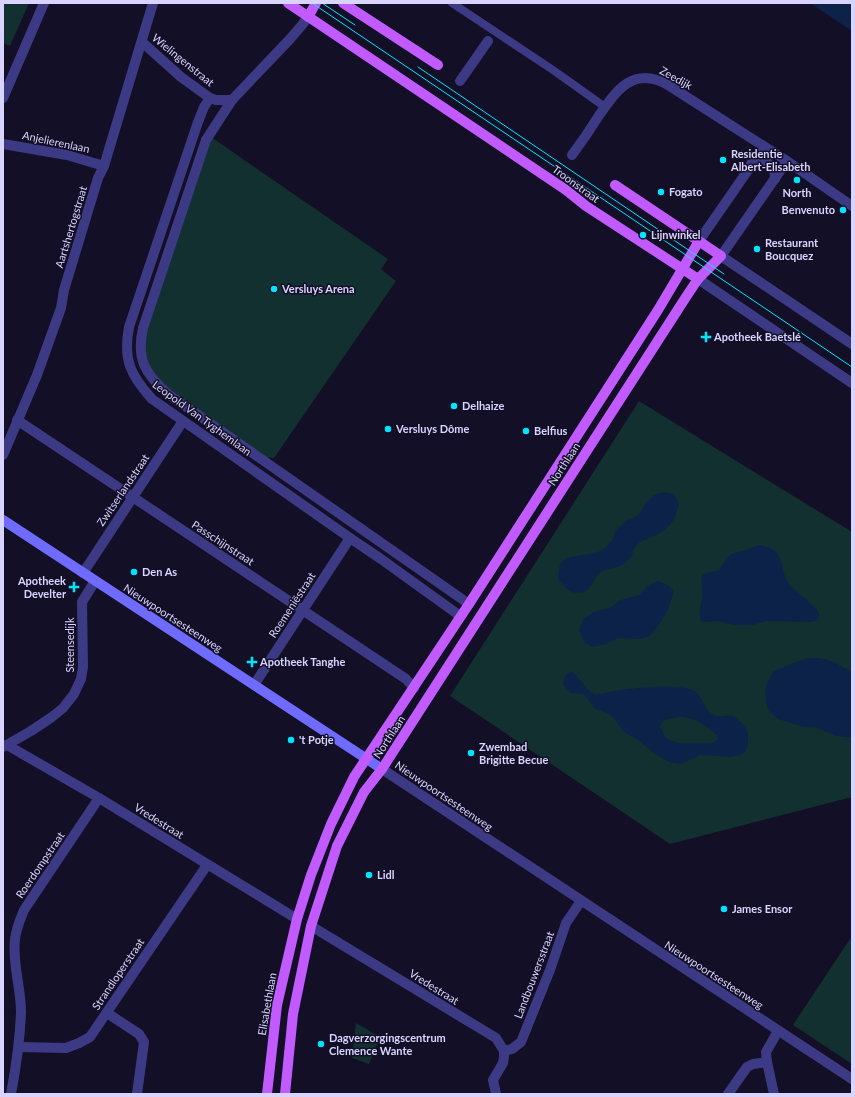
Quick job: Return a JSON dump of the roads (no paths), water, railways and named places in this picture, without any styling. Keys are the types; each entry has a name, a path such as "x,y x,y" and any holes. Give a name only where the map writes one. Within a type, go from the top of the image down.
{"main road":[{"name":"Troonstraat","path":"288,3 566,190 592,210 698,279"},
{"path":"308,16 316,3"},
{"path":"343,3 438,65"},
{"path":"615,185 721,256"},
{"name":"Northlaan","path":"366,759 469,604 658,310 699,241"},
{"name":"Northlaan","path":"382,769 698,279 721,256"},
{"name":"Nieuwpoortsesteenweg","path":"3,520 382,769"},
{"name":"Elisabethlaan","path":"267,1094 277,1005 297,919 311,876 331,824 354,778 366,759"},
{"path":"285,1094 293,1014 311,926 337,846 364,792 382,769"},
{"path":"297,919 311,926"}],"street":[{"path":"3,98 44,3"},
{"name":"Aartshertogstraat","path":"3,455 37,375 61,308 64,290 98,178 104,166 153,3"},
{"path":"452,3 497,29 605,107"},
{"name":"Leopold Van Tyghemlaan","path":"308,16 302,26 232,100 206,140 143,328 140,348 145,367 150,377 168,394 469,604"},
{"path":"460,81 497,29"},
{"name":"Wielingenstraat","path":"142,42 181,77 210,98"},
{"name":"Zeedijk","path":"572,155 616,92 628,83 640,78 650,78 659,80 787,161 852,206"},
{"path":"210,98 216,100 232,100"},
{"name":"Leopold Van Tyghemlaan","path":"210,98 204,107 198,122 129,327 127,336 128,359 135,378 152,399 388,564 460,617"},
{"name":"Anjelierenlaan","path":"3,144 67,155 104,166"},
{"name":"Northlaan","path":"699,241 764,147"},
{"path":"751,164 759,161 765,161 771,164 775,170 775,179"},
{"name":"Northlaan","path":"721,256 787,161"},
{"path":"721,256 852,344"},
{"name":"Troonstraat","path":"698,279 852,382"},
{"name":"Passchijnstraat","path":"17,420 406,679 414,688"},
{"name":"Zwitserlandstraat","path":"83,573 184,421"},
{"name":"Roemeniëstraat","path":"254,685 350,538"},
{"name":"Steensedijk","path":"5,746 32,731 52,717 63,708 74,694 81,679 83,667 82,602 95,580"},
{"name":"Vredestraat","path":"5,746 99,798 297,919"},
{"name":"Nieuwpoortsesteenweg","path":"382,769 852,1079"},
{"name":"Roerdompstraat","path":"11,1094 19,1047 21,1011 15,953 15,940 18,924 24,910 99,798"},
{"name":"Strandloperstraat","path":"19,1047 66,1048 90,1037 207,865"},
{"name":"Landbouwersstraat","path":"504,1051 512,1049 521,1042 550,970 566,923 581,901"},
{"name":"Vredestraat","path":"311,926 496,1038 504,1051"},
{"path":"107,1012 139,1034 144,1042 137,1094"},
{"path":"774,1094 766,1052 778,1031"},
{"path":"496,1094 493,1080 503,1063 504,1051"},
{"path":"728,1094 747,1067 753,1064 767,1062"}],"water":[{"path":"810,3 852,3 852,31"},
{"path":"664,492 674,494 679,503 673,521 666,529 639,543 626,562 618,567 601,572 587,590 580,593 573,592 568,589 558,579 560,564 566,558 598,552 605,548 613,539 615,531 627,520 639,514 645,504 654,495"},
{"path":"761,545 776,552 781,561 786,579 793,588 817,610 819,614 818,619 813,622 766,621 752,625 734,625 719,621 701,621 702,575 719,570 727,558 732,554"},
{"path":"658,581 666,584 674,590 669,607 660,624 650,636 640,639 618,638 606,644 593,647 584,642 579,630 583,619 596,611 610,608 621,600 639,595 649,585"},
{"path":"807,658 818,658 834,662 852,671 852,738 837,736 814,727 804,727 778,719 769,711 766,703 765,688 774,671"},
{"path":"571,672 576,675 587,689 595,695 619,690 646,688 678,687 693,690 697,692 710,713 718,716 732,716 741,722 748,733 746,751 740,755 730,757 700,755 681,764 671,763 655,754 638,740 624,732 611,715 594,708 583,694 571,693 564,686 563,682 565,676","holes":["686,717 696,720 704,725 717,735 717,740 713,743 677,743 666,738 660,727 664,720"]}],"tram line":[{"path":"312,3 852,367"},
{"path":"322,3 355,25"},
{"path":"418,67 724,274"}],"place":[{"name":"Residentie Albert-Elisabeth","path":"723,160"},
{"name":"North","path":"797,180"},
{"name":"Fogato","path":"661,192"},
{"name":"Benvenuto","path":"843,210"},
{"name":"Lijnwinkel","path":"643,235"},
{"name":"Restaurant Boucquez","path":"757,249"},
{"name":"Versluys Arena","path":"274,289"},
{"name":"Apotheek Baetslé","path":"706,337"},
{"name":"Delhaize","path":"454,406"},
{"name":"Versluys Dôme","path":"388,429"},
{"name":"Belfius","path":"526,431"},
{"name":"Den As","path":"134,572"},
{"name":"Apotheek Develter","path":"74,587"},
{"name":"Apotheek Tanghe","path":"252,662"},
{"name":"'t Potje","path":"291,740"},
{"name":"Zwembad Brigitte Becue","path":"471,753"},
{"name":"Lidl","path":"369,875"},
{"name":"James Ensor","path":"724,909"},
{"name":"Dagverzorgingscentrum Clemence Wante","path":"321,1044"}]}
